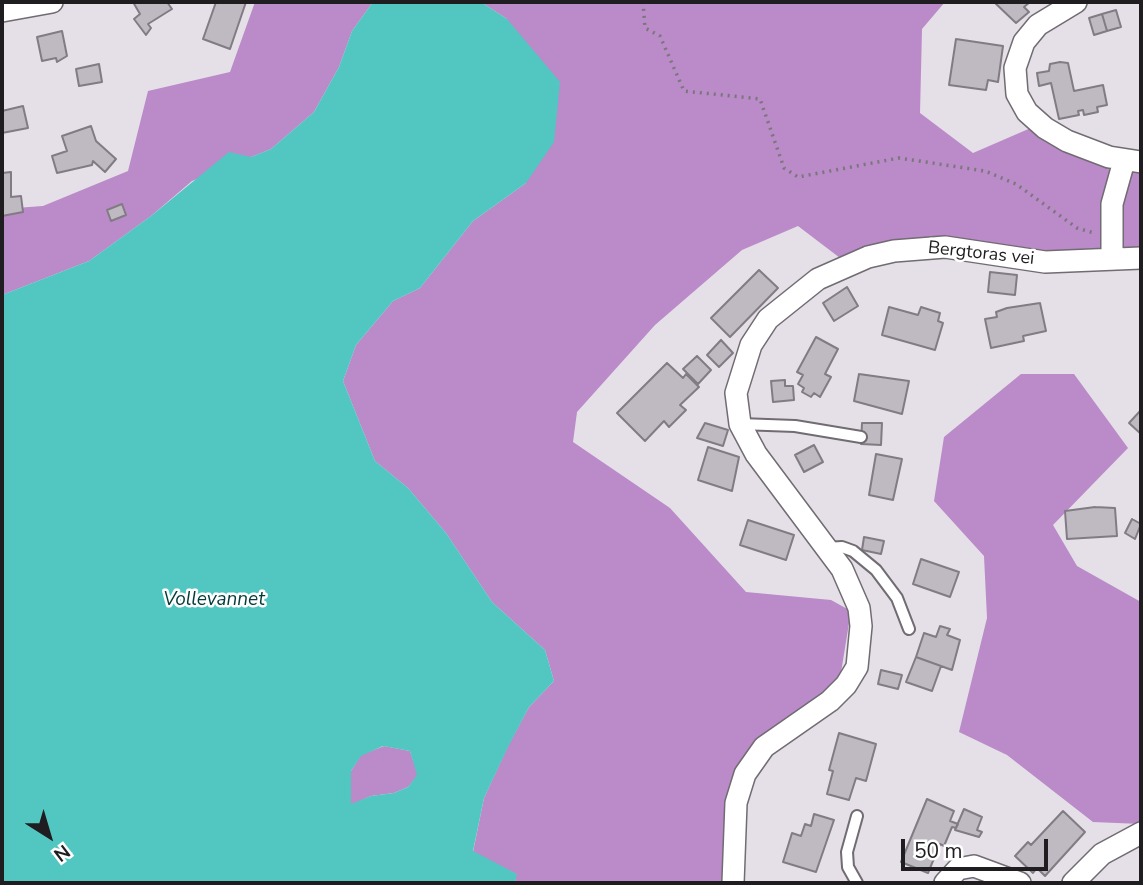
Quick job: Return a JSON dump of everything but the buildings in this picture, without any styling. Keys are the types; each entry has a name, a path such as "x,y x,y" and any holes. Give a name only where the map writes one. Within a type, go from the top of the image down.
{"street":[{"path":"2,12 52,2"},
{"path":"1076,2 1038,25 1024,42 1015,68 1017,94 1027,112 1045,128 1067,141 1133,162 1112,204 1112,249"},
{"name":"Bergtoras vei","path":"733,883 736,803 745,774 764,747 830,701 857,667 861,626 859,608 842,569 756,454 740,424 736,393 751,345 781,307 832,270 868,257 928,247 967,249 1045,262 1112,249 1141,258"},
{"path":"1073,883 1102,855 1141,833"},
{"path":"945,883 958,869 974,866 1020,883"}],"lane":[{"path":"740,424 795,426 861,437"},
{"path":"826,548 842,547 853,551 876,570 897,598 909,629"},
{"path":"857,816 847,852 848,867 857,883"}],"path":[{"path":"643,2 645,28 660,36 684,91 760,99 784,168 798,177 899,158 985,171 1016,184 1077,228 1112,249"}],"shaded area":[{"path":"255,2 373,2 352,31 339,67 314,112 271,149 192,181 151,216 89,261 2,295 2,209 43,206 128,171 148,91 230,72"},
{"path":"481,2 945,2 922,29 920,113 973,153 1040,124 1141,159 1141,256 957,252 844,261 798,226 742,250 655,325 577,412 573,442 670,508 746,592 831,600 851,611 838,691 749,769 727,883 515,883 516,874 473,852 484,798 508,746 529,707 554,681 545,650 492,602 446,533 408,488 375,461 343,381 356,345 393,301 420,288 473,221 526,183 507,19"},
{"path":"1021,374 1074,374 1128,448 1053,525 1077,566 1141,602 1141,824 1093,822 1007,755 959,732 987,618 984,556 934,501 944,437"},
{"path":"384,746 410,751 418,775 408,787 394,793 371,796 351,805 351,771 361,755"}],"water":[{"name":"Vollevannet","path":"373,2 481,2 507,19 560,82 554,142 526,183 473,221 420,288 393,301 356,345 343,381 375,461 408,488 446,533 492,602 545,650 554,681 529,707 508,747 484,798 473,851 517,874 515,883 2,883 2,295 89,261 151,216 229,152 251,157 271,149 314,112 339,67 352,31","holes":["383,746 410,751 417,775 408,787 351,804 351,771 361,756"]}]}
